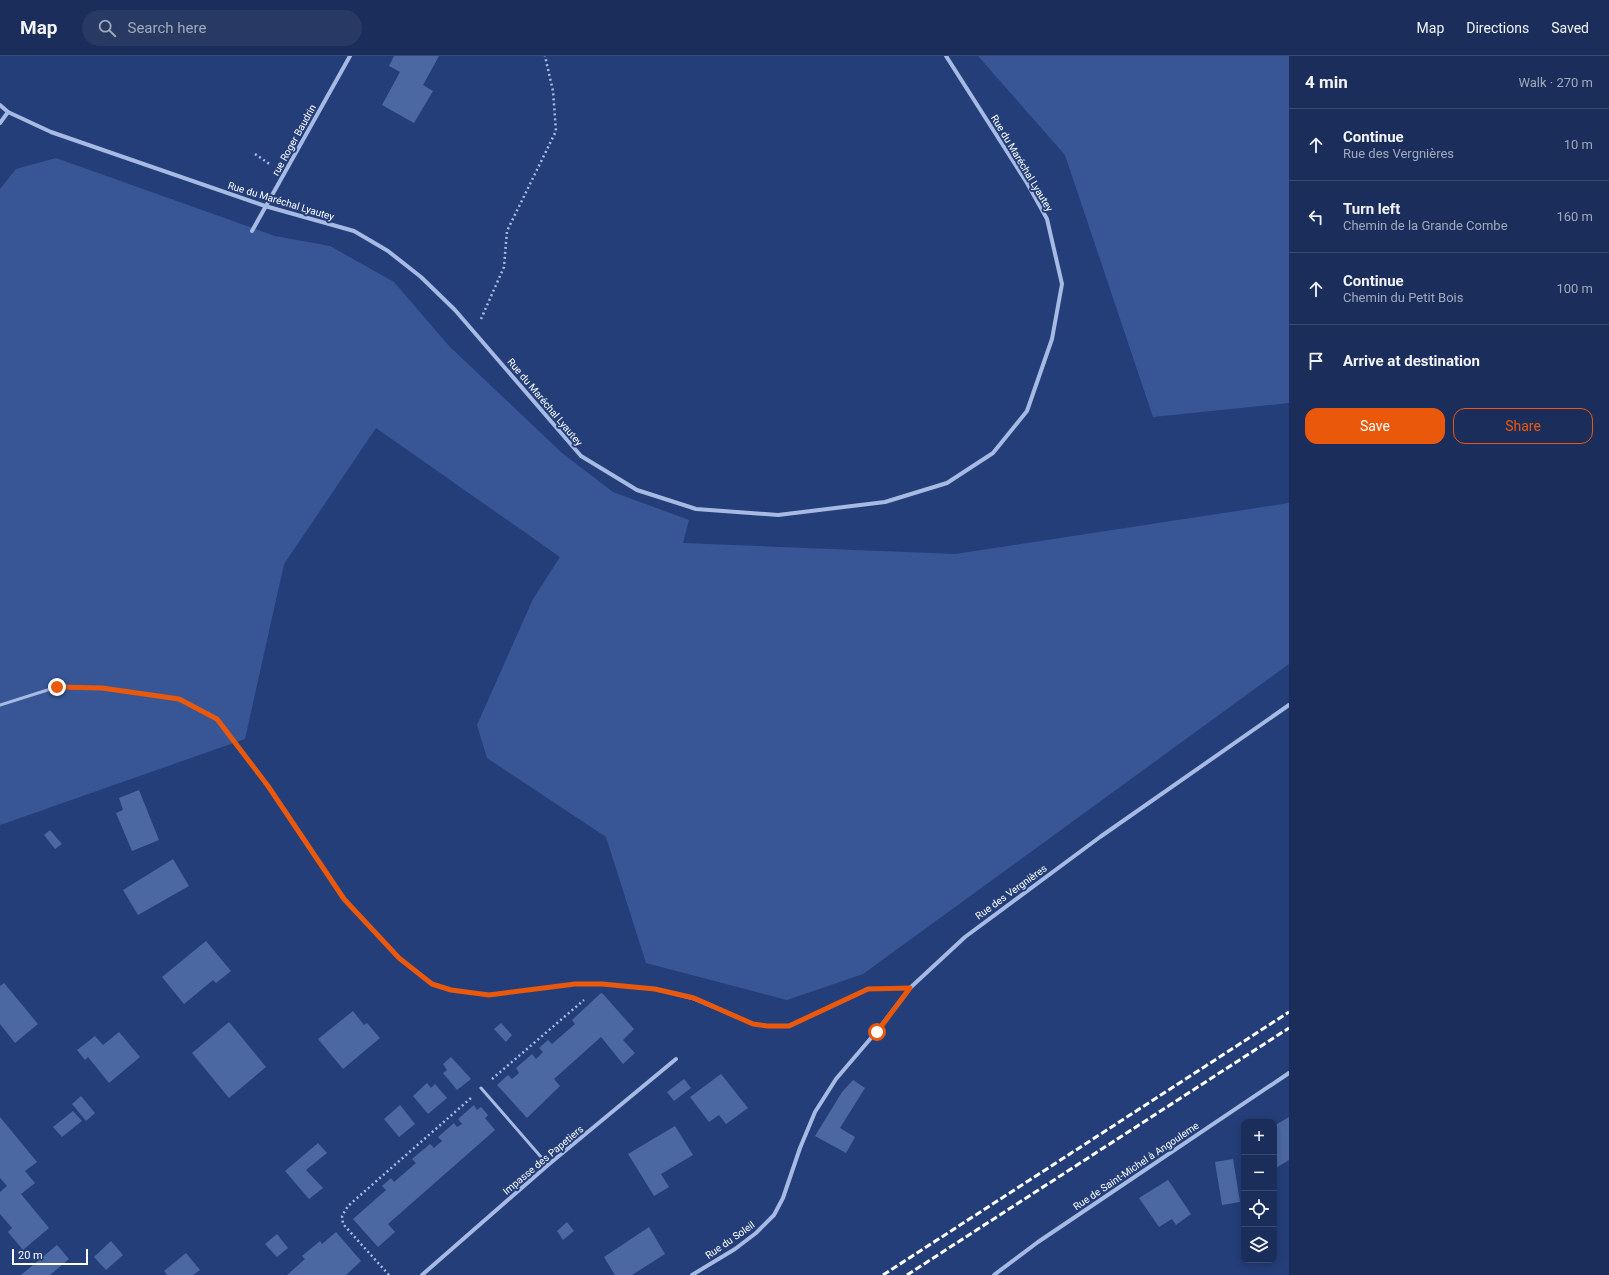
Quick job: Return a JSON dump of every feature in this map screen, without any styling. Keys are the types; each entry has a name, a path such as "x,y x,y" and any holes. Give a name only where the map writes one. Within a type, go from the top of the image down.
{"street":[{"name":"rue Roger Baudrin","path":"252,232 265,206 350,56"},
{"name":"Rue du Maréchal Lyautey","path":"0,105 8,112 51,132 265,206 354,231 388,252 421,277 475,332 581,456 637,490 689,507 696,509 778,514 885,502 946,483 993,453 1027,411 1052,339 1062,284 1047,219 1027,183 946,56"},
{"path":"0,123 8,112"},
{"name":"Rue des Vergnières","path":"800,1148 815,1112 836,1079 877,1032 910,988 964,937 1100,837 1289,705"},
{"name":"Impasse des Papetiers","path":"422,1275 548,1165 676,1059"},
{"name":"Rue de Saint-Michel à Angouleme","path":"994,1275 1038,1242 1289,1073"},
{"name":"Rue du Soleil","path":"692,1275 735,1249 756,1233 774,1215 784,1198 800,1148"}],"lane":[{"path":"0,706 57,687 102,688 179,699 217,719 268,786 344,899 399,958 432,984 451,990 489,995 575,984 602,984 655,989 694,998 753,1024 767,1026 789,1026 868,989 910,988"},
{"path":"481,1088 548,1165"}],"path":[{"path":"475,332 504,267 507,231 556,131 553,91 545,56"},
{"path":"255,154 284,174"},
{"path":"388,1275 343,1224 342,1216 348,1206 481,1088 602,984"}],"shaded area":[{"path":"978,56 1289,56 1289,403 1153,417 1065,155"},
{"path":"56,158 275,236 330,246 394,282 449,346 562,453 613,492 689,520 683,543 955,554 1289,503 1289,664 863,974 787,1000 646,963 606,837 487,758 477,725 533,599 560,557 376,428 284,564 245,739 0,825 0,189 16,169"}],"building":[{"path":"394,56 439,56 423,85 433,91 414,123 382,105 400,72 389,66"},
{"path":"139,790 159,840 132,851 116,813 123,810 119,798"},
{"path":"50,830 62,844 55,849 44,835"},
{"path":"173,859 189,886 138,915 123,890"},
{"path":"206,941 231,971 216,983 213,980 184,1004 162,977"},
{"path":"4,983 38,1024 15,1043 0,1024 0,986"},
{"path":"601,993 634,1029 623,1040 635,1053 623,1064 601,1037 554,1079 560,1086 527,1118 497,1085 508,1075 512,1079 519,1073 516,1068 532,1054 536,1059 543,1052 539,1048 548,1040 552,1044 575,1024 572,1020"},
{"path":"353,1011 364,1025 367,1023 380,1038 343,1069 318,1039"},
{"path":"229,1022 266,1067 229,1098 192,1053"},
{"path":"501,1023 512,1035 506,1042 494,1029"},
{"path":"119,1032 140,1057 109,1083 88,1057 85,1060 77,1050 95,1036 103,1045"},
{"path":"451,1057 471,1079 457,1090 443,1073 447,1070 443,1064"},
{"path":"721,1074 748,1108 726,1124 719,1115 709,1122 690,1097"},
{"path":"684,1079 691,1088 674,1101 667,1092"},
{"path":"853,1080 865,1088 840,1128 855,1137 846,1153 815,1136 842,1092"},
{"path":"427,1083 431,1088 435,1084 447,1098 428,1114 413,1096"},
{"path":"81,1096 95,1113 86,1121 72,1104"},
{"path":"400,1105 415,1124 399,1137 384,1119"},
{"path":"474,1105 477,1110 481,1107 488,1115 485,1118 495,1130 388,1224 395,1232 378,1247 353,1219 386,1190 382,1186 391,1178 394,1182 416,1163 412,1159 430,1144 434,1148 442,1141 438,1137 454,1123 457,1127 462,1124 458,1119"},
{"path":"73,1111 82,1121 62,1137 53,1127"},
{"path":"0,1117 37,1162 25,1171 35,1183 21,1194 49,1228 23,1250 8,1232 12,1228 0,1214 0,1192 7,1186 0,1178"},
{"path":"1289,1117 1289,1160 1277,1167 1277,1155 1277,1124"},
{"path":"675,1126 693,1155 661,1174 669,1187 654,1196 628,1154"},
{"path":"318,1143 327,1153 306,1170 323,1188 309,1199 285,1171"},
{"path":"1233,1159 1240,1202 1222,1205 1215,1162"},
{"path":"1168,1180 1191,1214 1176,1225 1172,1219 1159,1227 1139,1198"},
{"path":"567,1222 574,1231 563,1240 557,1231"},
{"path":"649,1227 665,1254 632,1275 615,1275 604,1257"},
{"path":"336,1232 361,1261 346,1275 287,1275 305,1259 302,1256 320,1241 322,1244"},
{"path":"277,1234 288,1248 277,1257 265,1244"},
{"path":"111,1241 123,1255 106,1270 94,1257"},
{"path":"57,1245 69,1259 50,1275 21,1275"},
{"path":"186,1253 200,1270 193,1275 167,1275 164,1271"}],"railway":[{"path":"883,1275 1289,1012"},
{"path":"907,1275 1289,1028"}],"route":[{"path":"57,687 102,688 179,699 217,719 268,786 344,899 399,958 432,984 451,990 489,995 575,984 602,984 655,989 694,998 753,1024 767,1026 789,1026 868,989 910,988 877,1032"}]}
